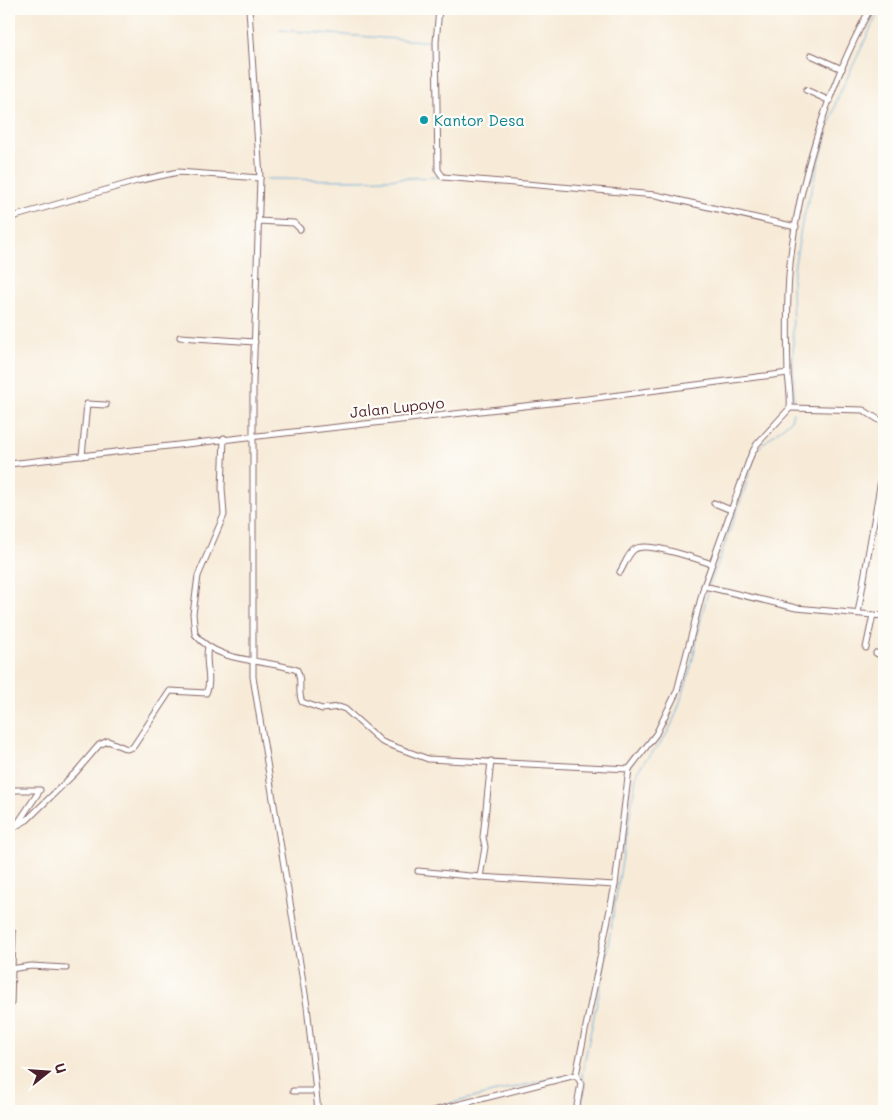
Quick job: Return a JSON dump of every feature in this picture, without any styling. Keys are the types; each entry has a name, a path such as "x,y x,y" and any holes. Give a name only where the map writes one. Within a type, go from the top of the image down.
{"street":[{"path":"249,9 260,178 254,342 252,662 257,706 307,1006 318,1111"},
{"path":"439,9 436,42 438,170 443,177 656,195 796,226"},
{"path":"576,1111 578,1075 615,885 629,769 656,734 677,691 708,587 709,563 753,450 790,408 789,277 796,226 811,159 830,101 842,69 870,9"},
{"path":"811,55 842,69"},
{"path":"806,90 830,101"},
{"path":"9,218 137,181 178,172 260,178"},
{"path":"258,221 294,222 300,229"},
{"path":"180,337 254,342"},
{"name":"Jalan Lupoyo","path":"9,464 224,438 253,438 789,376"},
{"path":"82,456 87,404 106,405"},
{"path":"790,408 863,410 884,423"},
{"path":"224,438 222,488 224,515 198,576 193,614 195,634 208,647 252,662 297,670 300,677 300,699 302,702 322,709 339,707 345,709 388,745 428,759 629,769"},
{"path":"858,613 884,463"},
{"path":"714,503 729,509"},
{"path":"620,572 632,551 638,547 653,546 709,563"},
{"path":"708,587 796,608 884,616"},
{"path":"866,648 873,615"},
{"path":"9,826 16,826 26,820 99,745 108,741 127,748 134,747 170,691 206,693 209,685 206,659 208,647"},
{"path":"876,653 884,657"},
{"path":"480,877 485,847 483,837 491,761"},
{"path":"9,790 40,790 16,826"},
{"path":"418,871 480,877 615,885"},
{"path":"10,1004 13,933"},
{"path":"10,969 31,966 66,968"},
{"path":"433,1111 578,1075"},
{"path":"293,1091 316,1091"}],"waterway":[{"path":"794,405 792,281 802,223 837,99 880,9"},
{"path":"279,30 435,42"},
{"path":"266,179 357,180 439,177"},
{"path":"756,450 791,420 793,412"},
{"path":"710,585 744,491 755,454"},
{"path":"580,1111 585,1088 582,1074 605,963 636,777 645,761 665,737 676,714 688,678 709,589"},
{"path":"419,1111 562,1076"}],"place":[{"name":"Kantor Desa","path":"424,120"}]}
